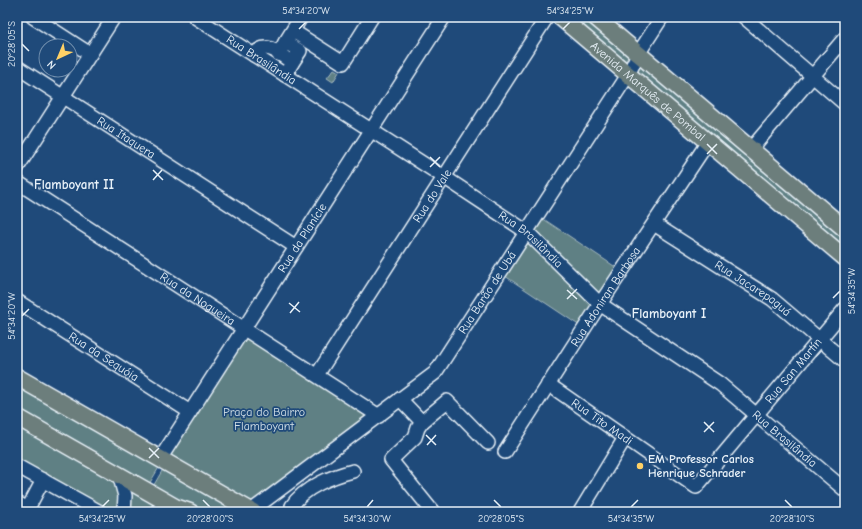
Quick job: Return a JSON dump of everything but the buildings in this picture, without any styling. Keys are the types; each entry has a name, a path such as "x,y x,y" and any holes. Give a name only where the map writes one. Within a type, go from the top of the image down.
{"main road":[{"name":"Avenida Marquês de Pombal","path":"560,17 845,258"},
{"name":"Avenida Marquês de Pombal","path":"595,17 845,229"},
{"path":"623,70 624,61 634,51"},
{"path":"644,88 650,75 657,70"},
{"path":"17,378 252,511"},
{"path":"18,418 182,509"}],"street":[{"path":"33,17 90,54"},
{"path":"17,168 114,17"},
{"name":"Rua Brasilândia","path":"197,17 527,232 600,304 720,384 845,490"},
{"path":"278,54 301,17"},
{"name":"Rua da Planície","path":"160,459 444,17"},
{"name":"Rua do Vale","path":"317,375 547,17"},
{"path":"634,51 662,17"},
{"path":"744,17 845,104"},
{"path":"293,31 343,63 367,19"},
{"path":"751,149 845,38"},
{"path":"285,42 300,51 285,75"},
{"path":"254,55 259,49 267,48 292,63"},
{"name":"Rua Itaquera","path":"17,67 296,248"},
{"name":"Rua Barão de Ubá","path":"252,511 435,373 527,232 623,70"},
{"name":"Rua Adoniran Barbosa","path":"505,452 600,304 708,142"},
{"name":"Rua da Nogueira","path":"17,182 379,416"},
{"name":"Rua Jacarepaguá","path":"654,224 772,299 845,361"},
{"name":"Rua da Sequóia","path":"17,301 190,412"},
{"name":"Rua San Martín","path":"696,487 845,309"},
{"name":"Rua Tito Madi","path":"548,384 696,487"},
{"path":"433,512 391,460 415,437 420,426 447,400 488,443"},
{"path":"397,402 420,426"},
{"path":"580,512 625,438"},
{"path":"17,466 43,480 87,509 100,512"},
{"path":"296,512 293,510 292,506 296,500 312,487 338,474 353,471"},
{"path":"119,474 126,496 124,512"},
{"path":"24,508 43,480"},
{"path":"156,512 182,509"}],"green space":[{"path":"570,17 588,17 845,235 845,249"},
{"path":"334,69 339,72 333,82 327,78"},
{"path":"542,218 620,270 583,328 505,276"},
{"name":"Praça do Bairro Flamboyant","path":"244,328 379,416 251,511 160,459"},
{"path":"17,384 161,464 148,486 17,410"},
{"path":"17,421 179,512 107,512 17,460"},
{"path":"166,464 251,512 191,512 151,490"}],"place":[{"name":"EM Professor Carlos Henrique Schrader","path":"640,466"}],"district":[{"name":"Flamboyant II","path":"74,184"},
{"name":"Flamboyant I","path":"669,313"}]}
